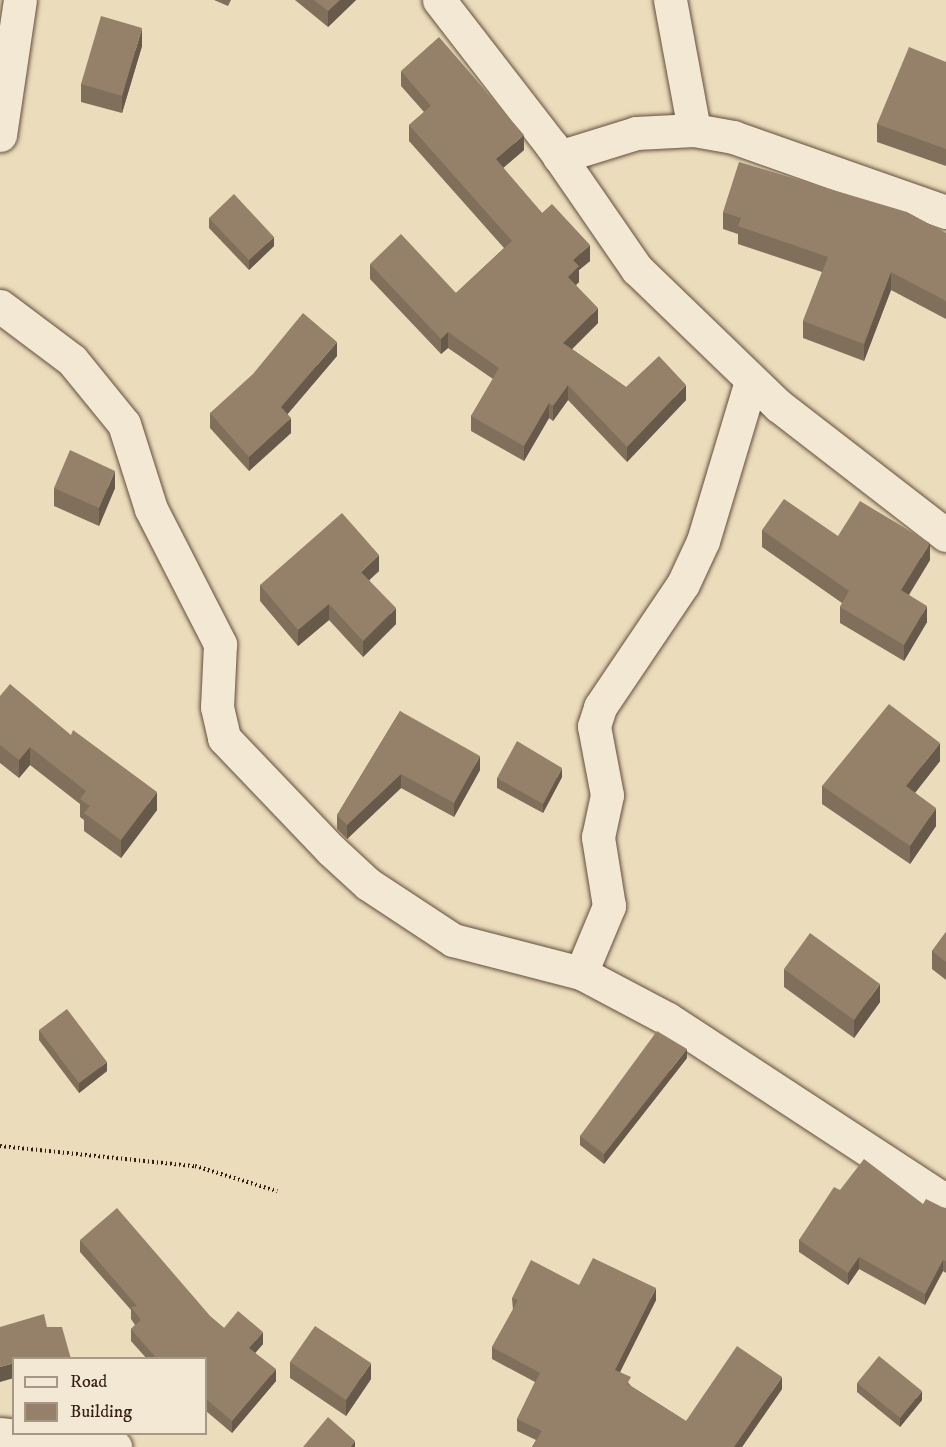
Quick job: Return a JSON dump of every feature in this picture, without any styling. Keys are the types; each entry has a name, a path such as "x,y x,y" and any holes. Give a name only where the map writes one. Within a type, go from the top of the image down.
{"street":[{"path":"0,135 20,0"},
{"path":"439,0 559,157 637,269 751,381 946,535"},
{"path":"670,0 694,130"},
{"path":"559,157 636,133 694,130 733,136 946,212"},
{"path":"0,306 72,360 124,424 151,509 220,644 223,663 217,707 224,738 368,884 423,923 453,940 581,973 668,1019 946,1201"},
{"path":"581,973 609,906 598,837 607,795 594,726 600,707 683,584 703,541 751,381"},
{"path":"0,1434 115,1447"}],"path":[{"path":"0,1146 195,1166 277,1191"}],"building":[{"path":"314,0 340,0 328,11"},
{"path":"101,16 142,28 122,96 81,84"},
{"path":"439,37 524,135 496,159 542,213 552,204 590,245 573,260 579,266 568,277 598,308 563,343 626,387 659,356 686,385 627,447 568,385 553,406 549,403 524,446 471,416 499,368 448,332 441,339 370,264 401,234 456,293 512,241 409,125 431,106 401,71"},
{"path":"909,47 946,62 946,149 877,124"},
{"path":"739,162 907,212 946,233 946,301 891,272 864,344 803,321 828,257 738,226 741,218 723,212"},
{"path":"234,194 274,237 249,260 209,218"},
{"path":"303,313 337,342 281,407 291,418 249,457 210,413 253,374"},
{"path":"70,450 115,471 99,508 54,488"},
{"path":"784,499 838,536 860,501 930,543 901,590 927,606 904,645 840,607 849,591 762,530"},
{"path":"342,513 379,555 361,572 396,608 363,641 329,604 298,630 260,585"},
{"path":"10,684 71,735 73,730 157,792 121,840 84,813 90,806 80,799 86,791 30,747 19,760 0,745 0,696"},
{"path":"889,704 940,743 906,786 936,808 910,846 822,786"},
{"path":"400,711 480,756 454,803 401,774 347,825 337,815"},
{"path":"517,741 562,768 543,804 497,778"},
{"path":"946,932 946,962 932,951"},
{"path":"810,933 880,984 854,1020 784,969"},
{"path":"67,1009 107,1062 79,1083 39,1030"},
{"path":"657,1031 687,1049 604,1154 580,1136"},
{"path":"864,1159 923,1204 926,1199 946,1208 946,1261 943,1260 925,1294 859,1257 848,1273 799,1240 834,1187 840,1190"},
{"path":"117,1208 211,1317 224,1328 238,1311 263,1332 249,1348 276,1369 232,1421 207,1400 207,1357 155,1357 131,1329 141,1320 131,1307 137,1306 80,1240"},
{"path":"593,1258 656,1288 615,1370 631,1377 627,1384 686,1421 737,1346 782,1377 734,1447 532,1447 542,1431 517,1419 540,1373 492,1347 518,1300 512,1298 531,1260 579,1285"},
{"path":"44,1314 47,1327 62,1327 70,1357 12,1357 12,1364 0,1367 0,1327"},
{"path":"315,1326 371,1363 346,1400 290,1362"},
{"path":"879,1356 922,1391 900,1418 857,1383"},
{"path":"328,1417 355,1441 350,1447 303,1447"}]}
